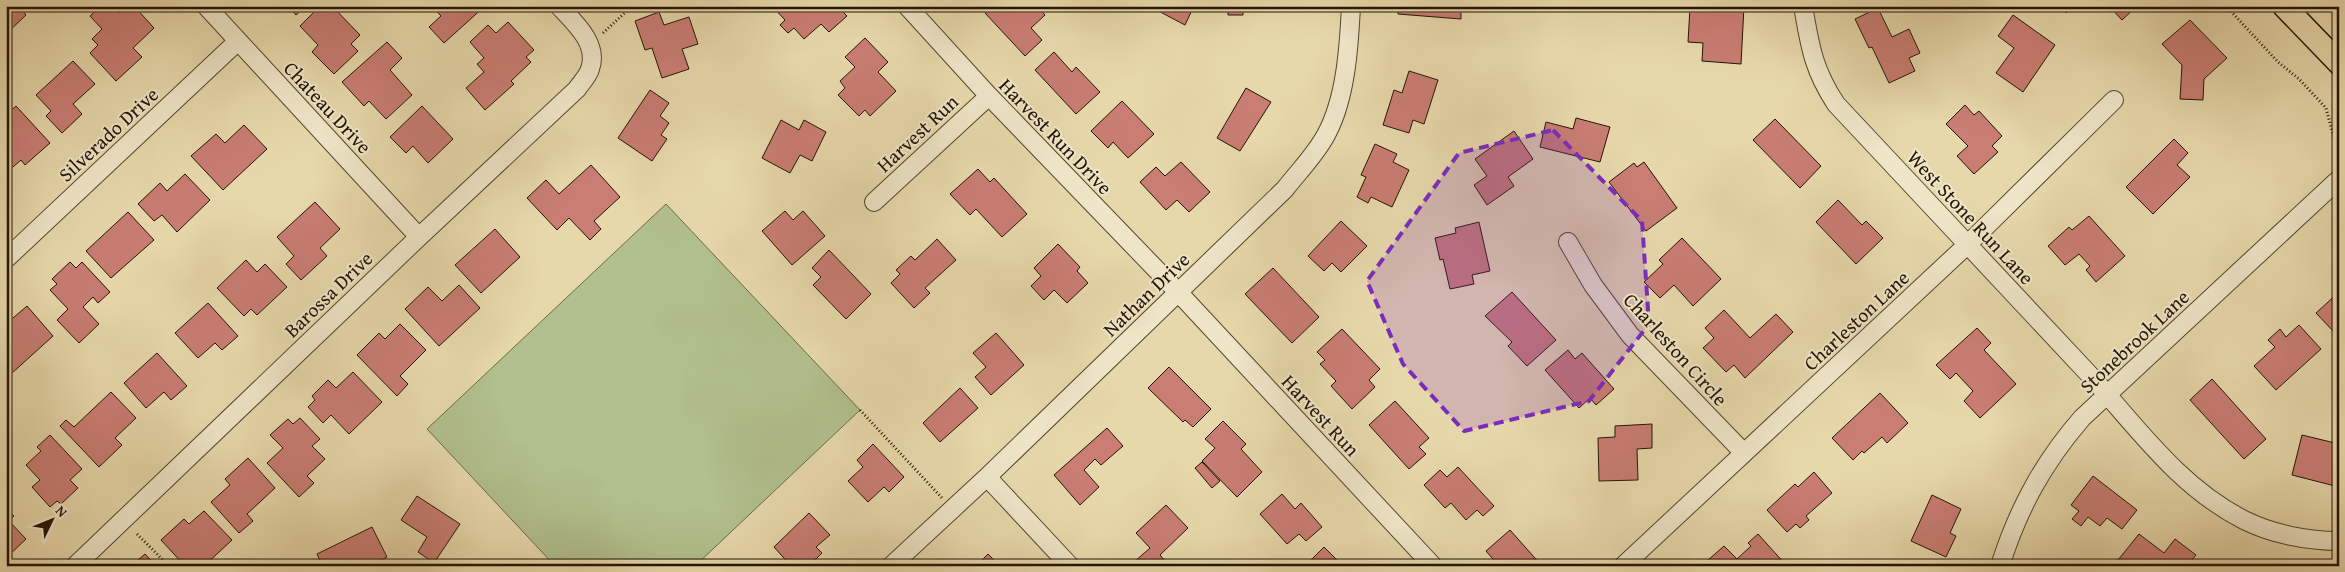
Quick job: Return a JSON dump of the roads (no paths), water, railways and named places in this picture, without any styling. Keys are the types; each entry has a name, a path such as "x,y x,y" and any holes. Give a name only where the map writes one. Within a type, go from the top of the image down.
{"main road":[{"path":"2284,6 2339,63"}],"street":[{"name":"Chateau Drive","path":"206,6 419,236"},
{"name":"Barossa Drive","path":"75,566 419,236 577,89 590,71 592,58 590,45 574,22 559,6"},
{"name":"Harvest Run Drive","path":"907,6 989,96 1178,292"},
{"name":"Nathan Drive","path":"891,566 987,477 1286,189 1326,135 1334,116 1349,54 1351,6"},
{"name":"West Stone Run Lane","path":"1803,6 1814,64 1822,82 1836,104 2107,394 2144,439 2170,466 2207,496 2244,520 2276,533 2339,541"},
{"name":"Silverado Drive","path":"6,259 238,41"},
{"name":"Harvest Run","path":"874,202 989,96"},
{"name":"Charleston Lane","path":"1623,566 1968,244 2114,100"},
{"name":"Stonebrook Lane","path":"2000,566 2008,542 2034,484 2055,448 2107,394 2339,179"},
{"name":"Charleston Circle","path":"1568,242 1593,285 1630,335 1744,454"},
{"name":"Harvest Run","path":"1178,292 1433,566"},
{"path":"987,477 1070,566"}]}
